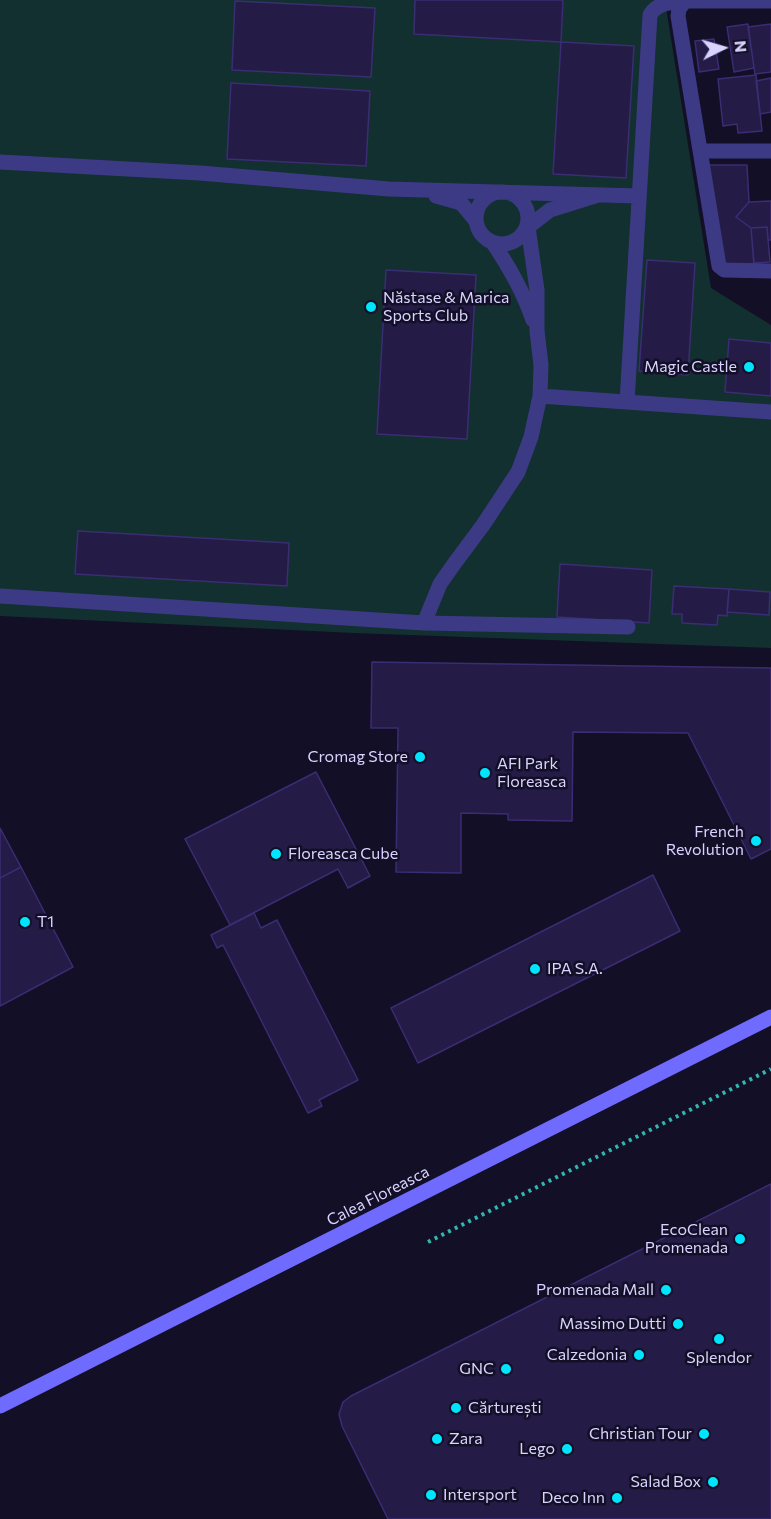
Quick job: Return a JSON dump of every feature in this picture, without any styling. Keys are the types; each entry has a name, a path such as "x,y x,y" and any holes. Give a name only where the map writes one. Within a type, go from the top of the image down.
{"main road":[{"name":"Calea Floreasca","path":"0,1406 771,1017"}],"street":[{"path":"685,1 679,9 678,16 719,266 724,270 771,271"},
{"path":"627,402 650,15 652,10 661,5 685,1 771,2"},
{"path":"701,151 771,151"},
{"path":"0,162 200,172 389,189 442,197 461,203 476,221 482,235 493,243 524,294 537,331"},
{"path":"389,189 639,196"},
{"path":"424,623 440,584 518,472 531,437 540,396 541,365 537,331 537,290 528,227 529,215 525,204 516,195 505,192 493,193 483,200 477,210 476,221"},
{"path":"493,243 507,244 520,238 528,227 550,210 598,195"},
{"path":"540,396 771,412"},
{"path":"0,596 424,623 628,627"}],"path":[{"path":"428,1242 771,1069"}],"green space":[{"name":"Năstase & Marica Sports Club","path":"0,0 667,0 665,1 711,288 771,325 771,648 354,633 0,616"}],"building":[{"path":"415,0 563,0 561,42 414,34"},
{"path":"235,1 375,8 371,77 232,70"},
{"path":"748,24 754,68 734,72 727,27"},
{"path":"771,24 771,72 755,74 748,27"},
{"path":"714,39 719,69 699,72 695,41"},
{"path":"561,42 634,46 626,178 553,174"},
{"path":"756,75 762,131 738,133 737,124 723,126 718,79"},
{"path":"771,78 771,112 760,114 756,81"},
{"path":"231,83 370,91 366,166 227,159"},
{"path":"708,165 747,165 749,202 736,217 751,228 754,266 724,266"},
{"path":"771,201 771,240 768,240 767,227 751,228 736,217 749,202"},
{"path":"767,227 770,262 754,263 751,228"},
{"path":"647,260 695,263 688,375 639,371"},
{"path":"386,270 476,275 467,439 377,434"},
{"name":"Magic Castle","path":"729,339 771,343 771,396 725,392"},
{"path":"78,531 289,543 287,586 75,574"},
{"path":"560,564 652,570 649,623 557,617"},
{"path":"674,586 729,589 727,616 718,615 717,625 682,623 682,614 672,614"},
{"path":"729,589 770,592 769,615 727,612"},
{"name":"AFI Park Floreasca","path":"372,662 771,668 771,849 751,859 688,733 573,732 572,821 508,820 508,814 461,813 461,873 396,872 398,728 371,728"},
{"name":"Floreasca Cube","path":"316,772 370,876 348,888 338,869 230,925 185,839"},
{"path":"0,828 21,867 0,878"},
{"name":"T1","path":"21,867 73,967 0,1006 0,878"},
{"name":"IPA S.A.","path":"653,875 680,931 418,1063 391,1008"},
{"path":"254,913 261,928 277,920 358,1080 319,1100 322,1106 308,1113 223,945 217,948 211,935"},
{"name":"Promenada Mall","path":"771,1184 771,1519 388,1519 342,1426 339,1414 343,1402"}],"place":[{"name":"Năstase & Marica Sports Club","path":"371,307"},
{"name":"Magic Castle","path":"749,367"},
{"name":"Cromag Store","path":"420,757"},
{"name":"AFI Park Floreasca","path":"485,773"},
{"name":"French Revolution","path":"756,841"},
{"name":"Floreasca Cube","path":"276,854"},
{"name":"T1","path":"25,922"},
{"name":"IPA S.A.","path":"535,969"},
{"name":"EcoClean Promenada","path":"740,1239"},
{"name":"Promenada Mall","path":"666,1290"},
{"name":"Massimo Dutti","path":"678,1324"},
{"name":"Splendor","path":"719,1339"},
{"name":"Calzedonia","path":"639,1355"},
{"name":"GNC","path":"506,1369"},
{"name":"Cărturești","path":"456,1408"},
{"name":"Christian Tour","path":"704,1434"},
{"name":"Zara","path":"437,1439"},
{"name":"Lego","path":"567,1449"},
{"name":"Salad Box","path":"713,1482"},
{"name":"Intersport","path":"431,1495"},
{"name":"Deco Inn","path":"617,1498"}]}
